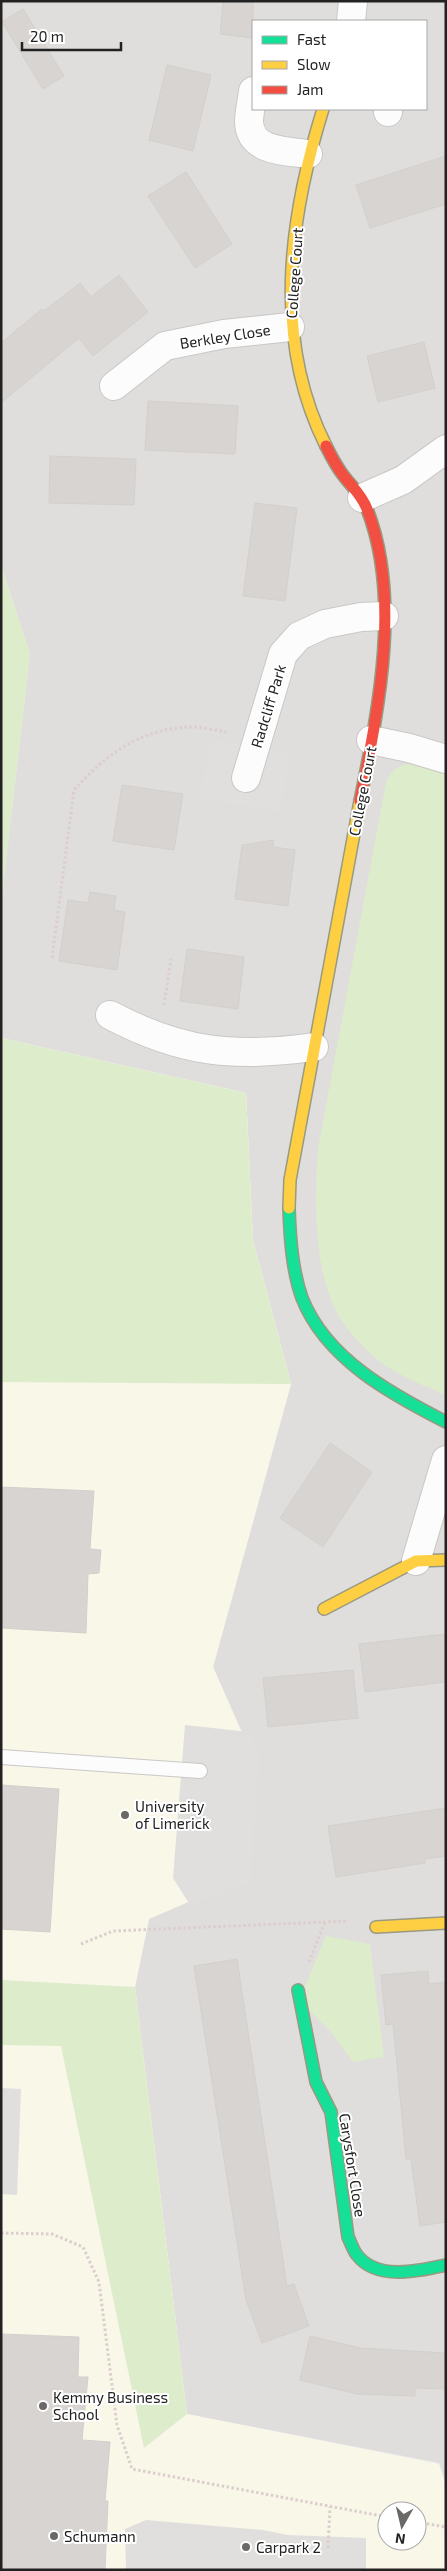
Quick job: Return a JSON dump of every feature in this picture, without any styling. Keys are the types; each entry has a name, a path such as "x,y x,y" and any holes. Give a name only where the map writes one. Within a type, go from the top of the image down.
{"street":[{"path":"351,20 353,1"},
{"path":"252,99 249,123 253,138 268,149 308,154"},
{"name":"College Court","path":"323,110 308,154 291,266 290,326 300,380 317,427 340,470 362,498 374,534 380,567 384,616 381,660 371,740 290,1180 289,1207 292,1243 302,1297 314,1320 325,1334 358,1369 417,1408 446,1422"},
{"name":"Berkley Close","path":"114,386 165,346 224,334 290,326"},
{"path":"362,498 404,480 446,449"},
{"name":"Radcliff Park","path":"246,778 284,654 299,636 325,624 361,617 384,616"},
{"path":"371,740 409,748 446,759"},
{"path":"110,1015 146,1034 210,1051 281,1051 314,1047"},
{"path":"416,1561 446,1460"},
{"path":"324,1609 416,1561 446,1560"},
{"path":"376,1927 446,1923"},
{"name":"Carysfort Close","path":"298,1990 316,2082 331,2112 348,2237 358,2255 370,2264 392,2272 446,2265"}],"lane":[{"path":"1,1757 200,1770"}],"path":[{"path":"52,958 74,790 92,769 111,753 134,740 162,731 194,727 258,738"},
{"path":"159,1038 171,959"},
{"path":"81,1944 113,1931 350,1921 357,1917"},
{"path":"298,1990 325,1922"},
{"path":"1,2233 52,2234 83,2247 99,2282 118,2425 132,2469 377,2515"},
{"path":"328,2548 330,2507"},
{"path":"427,2524 446,2527"}],"shaded area":[{"path":"1,1 446,1 446,2485 439,2463 187,2414 135,1987 149,1919 248,1876 251,1753 213,1667 291,1384 253,1240 246,1093 1,1038 1,904 30,654 1,565"},
{"path":"211,739 290,753 280,812 200,798"},
{"name":"University of Limerick","path":"1,1038 246,1093 253,1240 291,1384 213,1667 251,1753 248,1876 149,1919 135,1987 187,2414 439,2464 446,2485 446,2570 1,2570"},
{"path":"185,1725 249,1732 260,1752 250,1883 190,1905 173,1878"},
{"path":"1,2088 21,2089 17,2195 1,2194"},
{"name":"Carpark 2","path":"146,2520 263,2530 288,2535 366,2538 366,2570 126,2570 125,2529"}],"green space":[{"path":"1,565 30,654 1,904"},
{"path":"419,763 446,767 446,1395 424,1386 381,1363 348,1330 336,1311 328,1293 319,1253 316,1209 318,1149 386,782 392,772 399,767"},
{"path":"1,1038 246,1093 253,1240 291,1384 1,1382"},
{"path":"326,1936 370,1944 384,2057 353,2062 331,2032 308,2009 305,1986"},
{"path":"1,1980 135,1987 187,2414 144,2448 61,2046 1,2045"}],"building":[{"path":"223,1 253,1 252,38 220,34"},
{"path":"23,9 64,76 43,89 2,22"},
{"path":"167,65 211,75 193,151 149,140"},
{"path":"446,156 446,204 370,228 356,185"},
{"path":"186,172 232,244 195,268 148,196"},
{"path":"119,275 148,312 93,356 79,338 1,403 1,343 42,309 44,311 80,283 91,297"},
{"path":"424,342 435,388 378,402 367,356"},
{"path":"148,401 238,406 235,454 145,450"},
{"path":"50,456 136,459 134,505 49,503"},
{"path":"255,503 297,508 285,601 243,596"},
{"path":"122,785 183,794 174,850 113,841"},
{"path":"274,840 273,847 295,850 288,906 235,899 242,845"},
{"path":"90,892 116,896 114,910 125,912 117,970 59,961 68,900 88,903"},
{"path":"187,949 244,957 238,1009 180,1001"},
{"path":"330,1443 372,1472 323,1547 280,1518"},
{"path":"1,1487 94,1491 90,1549 101,1550 99,1573 88,1574 86,1633 1,1628"},
{"path":"446,1634 446,1682 365,1692 359,1644"},
{"path":"353,1670 358,1718 268,1727 263,1678"},
{"path":"1,1785 59,1789 50,1932 1,1929"},
{"path":"446,1808 446,1856 425,1859 425,1863 336,1877 328,1826"},
{"path":"237,1959 287,2286 294,2284 309,2326 262,2343 246,2300 194,1966"},
{"path":"428,1971 429,1984 446,1982 446,2222 420,2226 411,2159 406,2159 393,2024 386,2025 381,1975"},
{"path":"1,2334 79,2337 78,2377 88,2377 82,2440 110,2442 105,2501 108,2501 105,2570 1,2570"},
{"path":"310,2336 360,2348 446,2353 446,2389 415,2388 415,2396 357,2394 300,2380"}],"traffic: fast":[{"path":"289,1208 292,1253 296,1276 302,1298 313,1320 327,1339 362,1372 383,1387 446,1422"},
{"path":"298,1990 316,2082 331,2112 348,2237 354,2251 365,2263 387,2271 424,2270 446,2265"}],"traffic: slow":[{"path":"323,110 302,193 291,279 292,321 298,364 309,405 326,446"},
{"path":"289,1208 290,1180 360,801"},
{"path":"324,1609 416,1561 446,1560"},
{"path":"376,1927 446,1923"}],"traffic: jam":[{"path":"326,446 338,468 365,504 377,543 383,580 385,617 383,655 374,730 360,801"}],"place":[{"name":"University of Limerick","path":"125,1815"},
{"name":"Kemmy Business School","path":"43,2406"},
{"name":"Schumann","path":"54,2536"},
{"name":"Carpark 2","path":"246,2547"}]}
